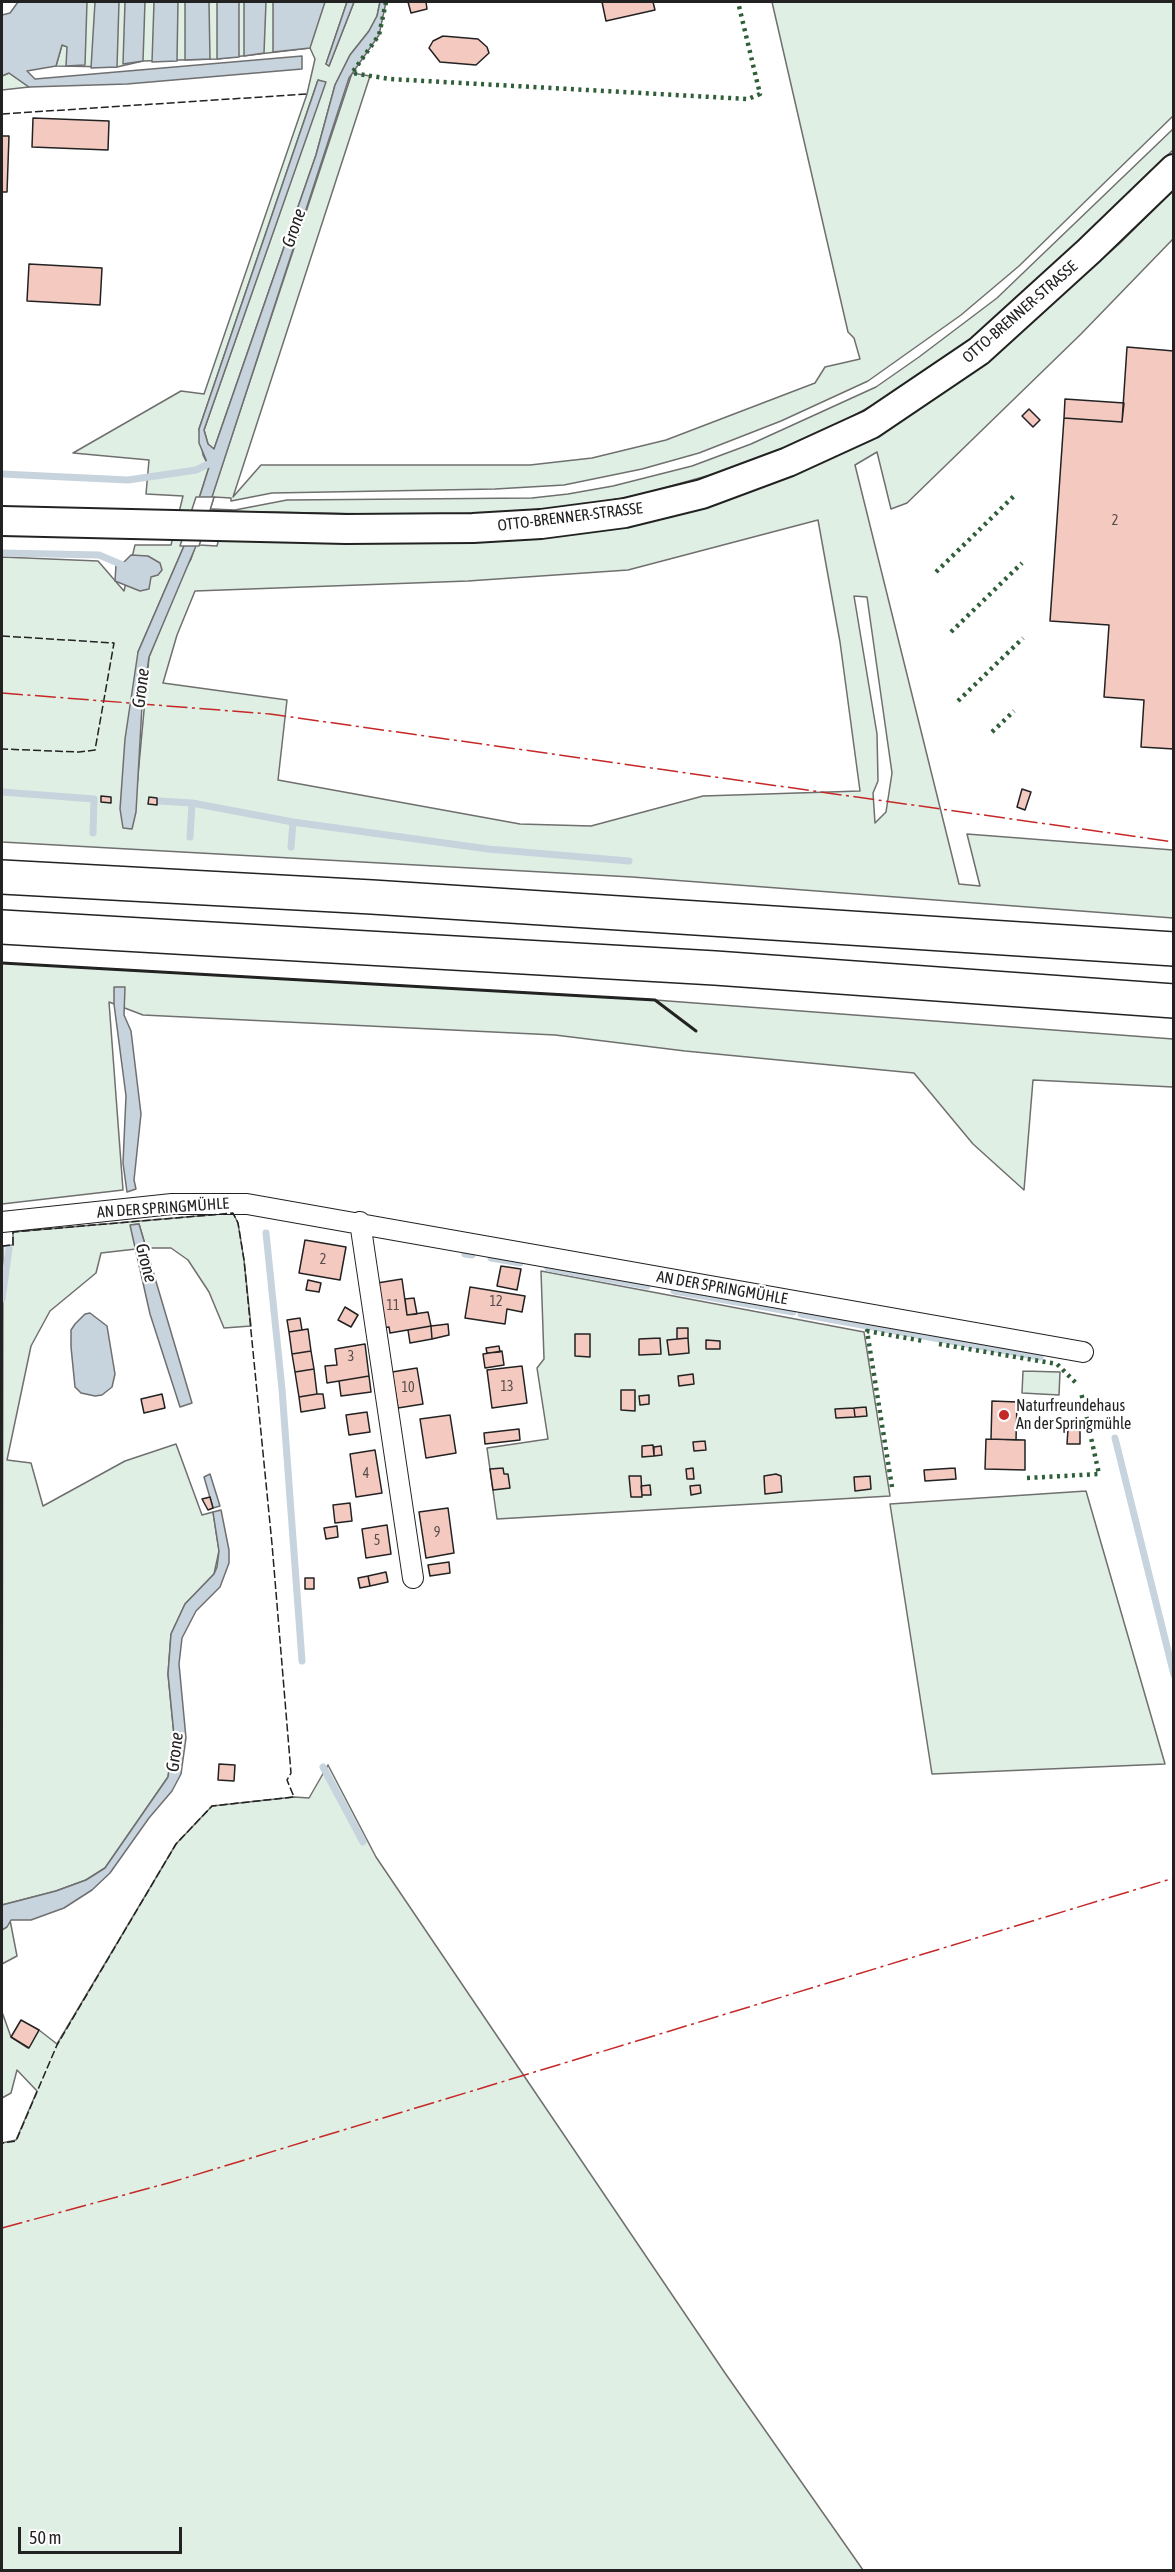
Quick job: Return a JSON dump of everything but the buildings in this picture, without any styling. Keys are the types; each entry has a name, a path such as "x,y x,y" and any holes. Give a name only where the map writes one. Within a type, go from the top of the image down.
{"highway":[{"path":"2,877 372,897 1173,948"},
{"path":"2,927 715,968 1173,1001"}],"main road":[{"name":"OTTO-BRENNER-STRASSE","path":"2,521 462,528 541,524 626,513 712,490 788,462 871,424 980,351 1089,251 1173,169"}],"street":[{"name":"AN DER SPRINGMÜHLE","path":"2,1222 172,1204 247,1204 360,1222 1083,1353"},
{"path":"360,1222 413,1578"}],"green space":[{"path":"63,2 347,2 326,64 329,66 354,2 380,2 377,16 369,31 350,55 335,85 316,155 214,449 208,444 204,430 325,83 318,80 199,429 203,455 209,467 184,546 138,652 137,786 149,657 191,559 352,73 370,76 233,497 261,465 530,465 592,458 666,440 815,383 825,367 860,359 854,338 848,332 772,2 1173,2 1173,116 1019,266 961,315 868,381 781,421 699,453 642,469 564,485 495,489 272,493 231,501 231,498 214,497 199,545 217,546 219,538 660,517 974,371 1118,245 1173,191 1173,239 1081,334 907,503 891,509 877,452 855,465 959,884 980,886 967,834 1173,850 1173,918 632,877 2,842 2,557 98,561 124,591 135,545 171,545 183,496 146,494 149,460 73,453 181,391 204,394 307,94 315,59 310,48 217,59 143,61 117,67 56,66 62,45","holes":["818,520 840,642 860,791 703,796 591,826 520,824 278,780 287,700 163,683 177,635 195,591 468,581 628,570","854,596 867,597 892,773 886,812 875,823 873,793 878,781 877,734"]},
{"path":"9,73 29,87 2,90 2,76"},
{"path":"1173,129 1173,150 1031,289 973,337 910,383 873,405 822,433 746,465 635,496 569,507 511,512 423,515 211,511 212,509 235,510 287,500 532,498 568,494 613,486 692,466 751,444 876,387 919,357 997,298"},
{"path":"2,963 655,1000 1173,1039 1173,1087 1033,1080 1024,1190 973,1144 914,1073 685,1051 555,1035 143,1015 109,1002 123,1190 2,1204"},
{"path":"233,1213 238,1223 244,1260 251,1326 224,1328 209,1292 188,1260 171,1248 146,1248 139,1224 131,1225 136,1249 101,1253 96,1273 50,1311 31,1346 7,1460 31,1463 43,1506 125,1461 176,1444 202,1515 213,1512 219,1551 214,1574 185,1604 171,1634 168,1674 174,1735 168,1777 105,1868 86,1880 56,1891 2,1905 3,1246 13,1245 13,1232"},
{"path":"541,1271 864,1332 890,1496 497,1519 487,1448 548,1439 537,1368 544,1359"},
{"path":"1023,1371 1060,1372 1059,1395 1022,1393"},
{"path":"1086,1491 1165,1764 932,1774 890,1504"},
{"path":"328,1765 376,1857 725,2373 863,2570 2,2570 2,2143 16,2140 37,2091 17,2070 11,2093 2,2098 2,2012 11,2037 28,2048 39,2030 57,2044 176,1844 212,1806 294,1797 309,1798"},
{"path":"2,1908 10,1920 17,1956 2,1964"}],"water":[{"path":"18,2 87,2 85,65 66,66 67,47 62,45 56,66 27,71 35,79 302,56 302,69 127,84 29,87 9,73 2,76 2,15 10,13"},
{"path":"95,2 119,2 117,67 91,68"},
{"path":"125,2 145,2 143,61 123,64"},
{"path":"154,2 178,2 177,61 152,62"},
{"path":"185,2 209,2 210,59 185,60"},
{"path":"217,2 239,2 239,57 217,59"},
{"path":"244,2 266,2 264,53 244,56"},
{"path":"273,2 325,2 310,48 273,52"},
{"path":"347,2 354,2 329,66 326,64"},
{"name":"Grone","path":"380,2 386,2 379,35 349,78 196,546 149,657 142,706 136,812 132,829 123,828 120,809 125,739 138,652 184,546 209,467 199,443 199,429 318,80 326,82 204,430 208,444 214,449 316,155 335,85 350,55 369,31 377,16"},
{"path":"131,555 148,556 160,563 162,570 158,575 151,577 149,589 140,591 115,581 116,565 124,562"},
{"path":"114,987 125,987 124,1015 131,1031 141,1114 134,1180 136,1189 127,1192 123,1163 126,1096 114,1004"},
{"name":"Grone","path":"139,1224 192,1403 180,1407 150,1314 130,1225"},
{"path":"90,1313 107,1326 115,1374 112,1387 102,1395 95,1396 81,1393 75,1387 71,1347 71,1330 85,1314"},
{"path":"210,1474 220,1506 213,1508 204,1477"},
{"name":"Grone","path":"221,1510 229,1550 229,1563 220,1587 196,1611 182,1638 179,1664 186,1738 181,1774 172,1791 149,1818 110,1873 92,1890 64,1908 31,1920 11,1920 2,1930 2,1905 56,1891 86,1880 105,1868 168,1777 174,1735 168,1674 171,1634 185,1604 214,1574 217,1567 219,1551 213,1512"}],"pier":[{"path":"196,497 214,497 199,546 180,546"}],"waterway":[{"path":"2,474 128,480 196,470 215,461"},
{"path":"2,553 99,555 125,566"},
{"path":"2,792 94,799 93,833"},
{"path":"159,801 192,803 190,837"},
{"path":"192,803 293,822 488,849 629,861"},
{"path":"291,847 293,822"},
{"path":"266,1233 282,1389 302,1661"},
{"path":"2,1299 9,1249"},
{"path":"465,1254 472,1255"},
{"path":"491,1258 520,1263"},
{"path":"548,1268 647,1286"},
{"path":"674,1291 793,1312"},
{"path":"801,1314 1040,1357"},
{"path":"1115,1438 1174,1675"},
{"path":"323,1767 363,1842"}],"hedge":[{"path":"386,2 379,35 352,73 390,79 748,99 760,94 738,2"},
{"path":"936,572 1016,494"},
{"path":"951,632 1022,563"},
{"path":"958,701 1023,638"},
{"path":"992,732 1014,711"},
{"path":"892,1487 867,1331 923,1341"},
{"path":"939,1344 1057,1364 1077,1384"},
{"path":"1027,1478 1099,1474 1081,1392"}],"fence":[{"path":"2,114 307,94"},
{"path":"2,636 114,643 95,750 79,752 2,749"},
{"path":"2,1246 13,1245 13,1232 233,1213 238,1223 244,1260 272,1544 291,1773 287,1780 294,1797 212,1806 176,1844 57,2045 16,2141 2,2143"}],"wall":[{"path":"2,963 655,1000 696,1031"}],"power":[{"path":"2,693 270,714 1174,842"},
{"path":"2,2228 172,2182 1174,1878"}],"place":[{"name":"Naturfreundehaus An der Springmühle","path":"1004,1415"}]}
